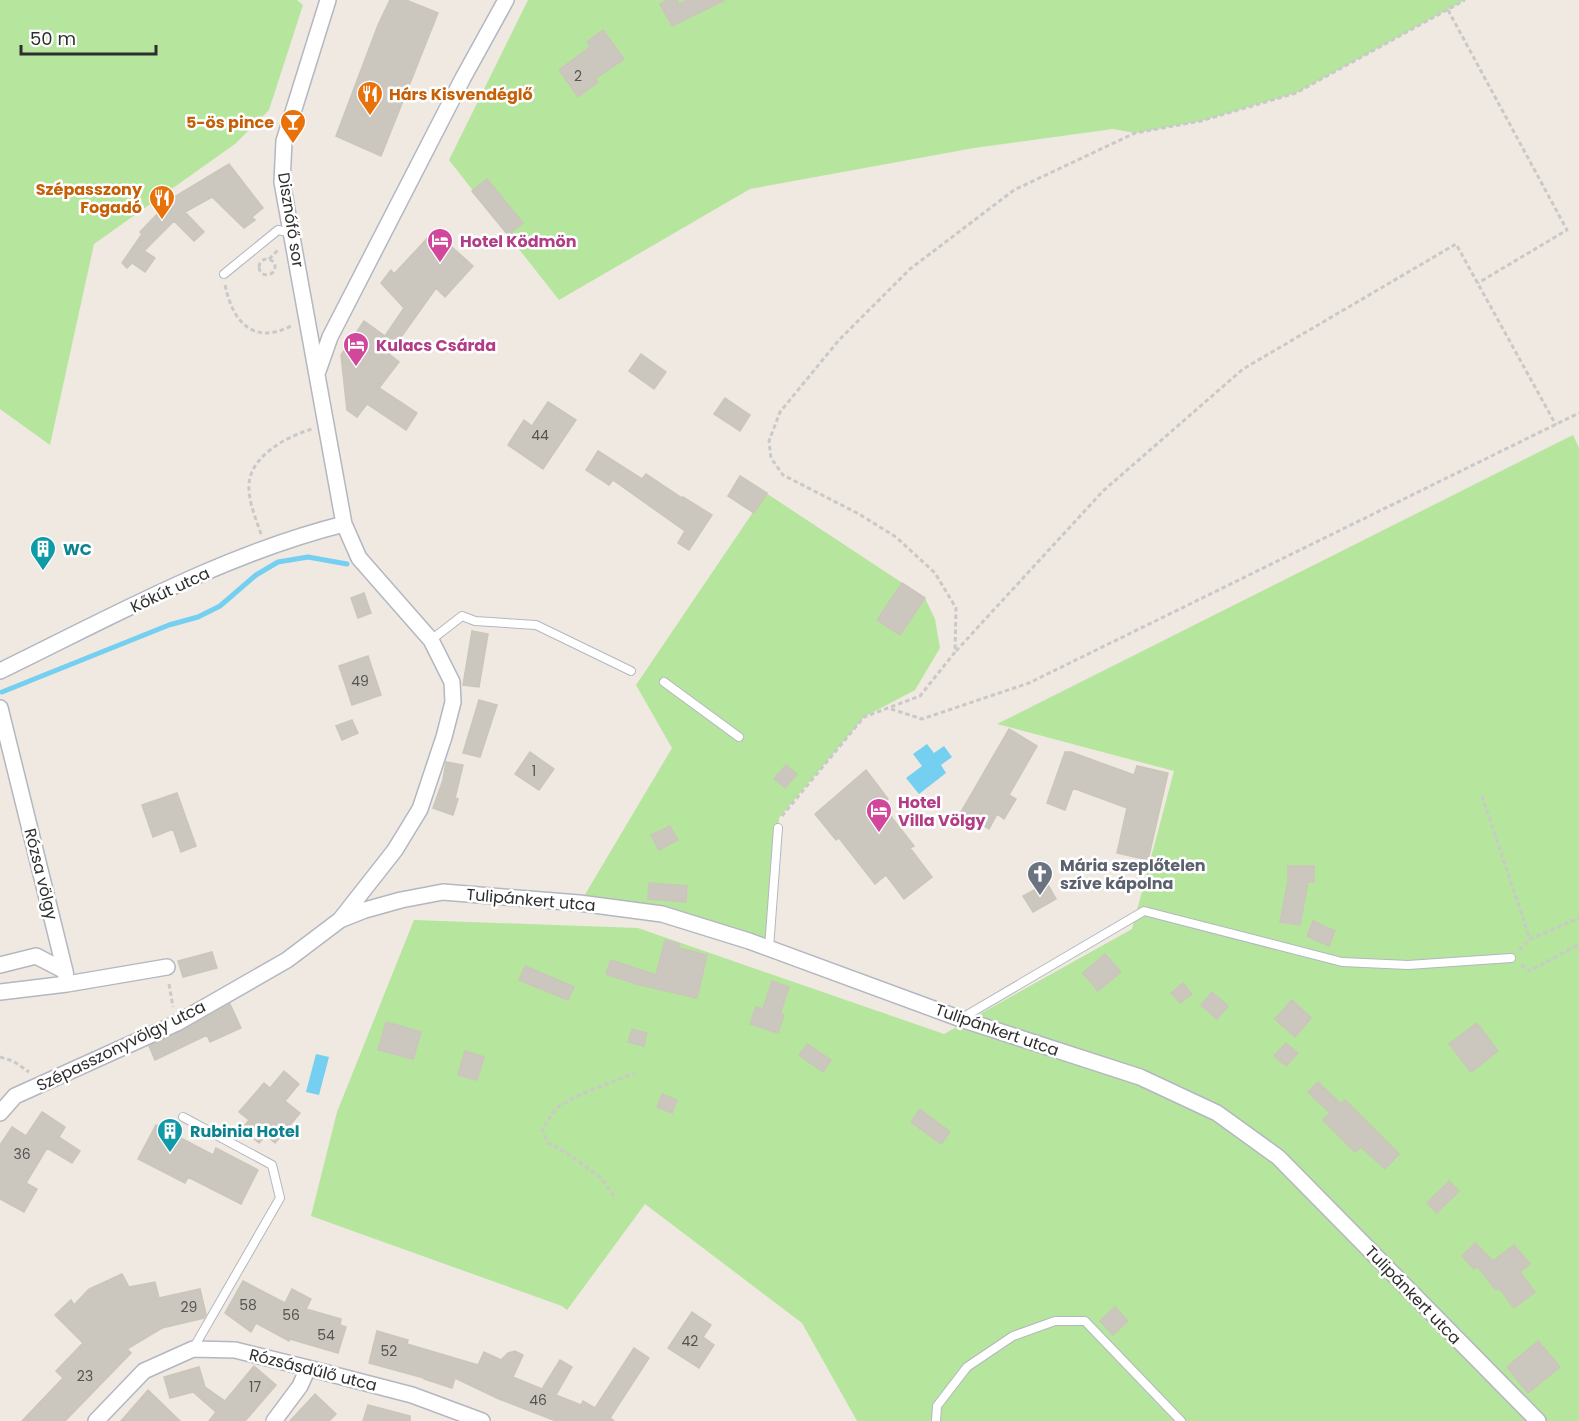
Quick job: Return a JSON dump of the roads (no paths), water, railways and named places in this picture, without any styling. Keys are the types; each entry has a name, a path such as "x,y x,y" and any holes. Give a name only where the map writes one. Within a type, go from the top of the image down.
{"street":[{"name":"Disznófő sor","path":"326,426 317,374 287,239 282,182 284,141 328,0"},
{"path":"317,374 330,337 463,78 506,0"},
{"name":"Szépasszonyvölgy utca","path":"0,1113 15,1096 177,1023 287,960 339,920 395,849 420,809 444,738 453,702 452,682 431,640 359,558 344,524 326,426"},
{"name":"Kőkút utca","path":"0,670 201,575 266,548 344,524"},
{"name":"Rózsa völgy","path":"0,708 66,977"},
{"name":"Tulipánkert utca","path":"339,920 401,900 443,892 579,903 662,914 769,948 961,1019 1140,1077 1218,1113 1278,1157 1538,1421"},
{"path":"0,965 36,956 66,977"},
{"path":"0,992 66,977 167,967"},
{"name":"Rózsásdűlő utca","path":"96,1421 144,1371 193,1349 235,1350 308,1368 412,1395 482,1421"},
{"path":"274,1421 300,1386 308,1368"}],"lane":[{"path":"224,274 278,231 287,239"},
{"path":"431,640 462,616 475,621 536,625 631,671"},
{"path":"664,682 739,737"},
{"path":"769,948 778,828"},
{"path":"961,1019 1144,911 1342,962 1408,965 1511,958"},
{"path":"183,1117 272,1165 280,1198 193,1349"},
{"path":"936,1421 937,1406 968,1367 1013,1336 1055,1321 1085,1321 1181,1421"}],"water":[{"path":"927,744 934,753 944,746 952,757 941,765 946,773 919,794 906,778 922,766 913,754"},
{"path":"316,1054 329,1057 319,1095 306,1092"}],"waterway":[{"path":"2,692 169,625 198,617 220,606 256,575 278,562 308,557 347,564"}],"place":[{"name":"Hárs Kisvendéglő","path":"370,117"},
{"name":"5-ös pince","path":"293,145"},
{"name":"Szépasszony Fogadó","path":"162,221"},
{"name":"Hotel Ködmön","path":"440,264"},
{"name":"Kulacs Csárda","path":"356,368"},
{"name":"WC","path":"43,572"},
{"name":"Hotel Villa Völgy","path":"879,834"},
{"name":"Mária szeplőtelen szíve kápolna","path":"1040,897"},
{"name":"Rubinia Hotel","path":"170,1154"}]}
